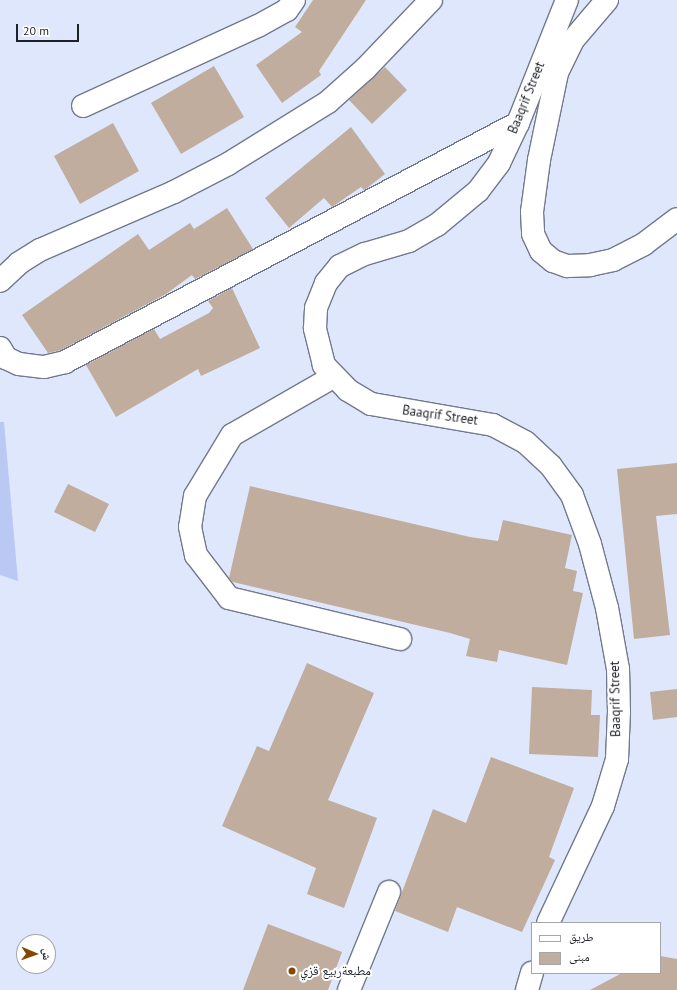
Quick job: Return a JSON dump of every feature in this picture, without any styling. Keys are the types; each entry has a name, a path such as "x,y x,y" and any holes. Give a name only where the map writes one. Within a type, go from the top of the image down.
{"street":[{"path":"83,106 258,26 287,10 294,0"},
{"path":"0,281 40,250 221,167 328,102 366,68 431,0"},
{"name":"Baaqrif Street","path":"548,922 603,806 617,759 619,712 618,669 607,608 590,544 572,495 551,466 525,442 493,425 371,404 333,377 324,365 315,328 316,308 326,283 340,266 365,254 409,241 461,207 499,163 518,123 567,0"},
{"path":"607,0 573,40 557,73 539,160 532,212 533,234 541,251 553,261 567,266 590,265 613,260 644,244 677,219"},
{"path":"0,348 6,358 19,364 44,367 66,362 518,123"},
{"path":"333,377 232,435 194,496 190,526 196,555 229,598 400,639"},
{"path":"350,990 389,892"},
{"path":"527,990 532,974"}],"shaded area":[{"path":"0,422 4,422 18,581 0,575"}],"building":[{"path":"313,0 366,0 319,71 321,75 282,103 256,65 302,32 295,27"},
{"path":"214,66 244,117 181,154 151,103"},
{"path":"385,67 407,90 372,124 349,100"},
{"path":"113,123 139,171 80,204 54,156"},
{"path":"351,127 385,174 364,190 361,187 332,207 324,198 289,228 265,198"},
{"path":"227,208 253,249 195,279 192,275 166,294 61,350 48,353 22,315 138,234 149,250 190,223 194,229"},
{"path":"232,288 260,348 201,376 198,369 116,417 86,365 154,329 160,339 209,313 213,308 208,301"},
{"path":"677,463 677,514 656,516 670,635 634,639 617,469"},
{"path":"68,484 109,504 95,532 54,512"},
{"path":"250,486 470,537 498,541 503,520 572,535 565,568 577,571 573,591 583,593 567,665 499,650 497,662 466,656 470,639 233,582 229,578"},
{"path":"307,663 374,693 328,800 377,818 344,908 307,894 316,868 222,826 257,746 269,751"},
{"path":"532,687 592,690 591,715 600,715 598,757 529,754"},
{"path":"677,689 677,717 653,720 650,692"},
{"path":"491,757 574,788 549,857 555,860 522,932 457,907 448,932 395,911 433,809 466,823"},
{"name":"مطبعةربيع قزي","path":"268,924 342,952 328,990 243,990"},
{"path":"661,956 677,959 677,990 590,990 620,974 661,974"}],"place":[{"name":"مطبعةربيع قزي","path":"292,971"}]}
